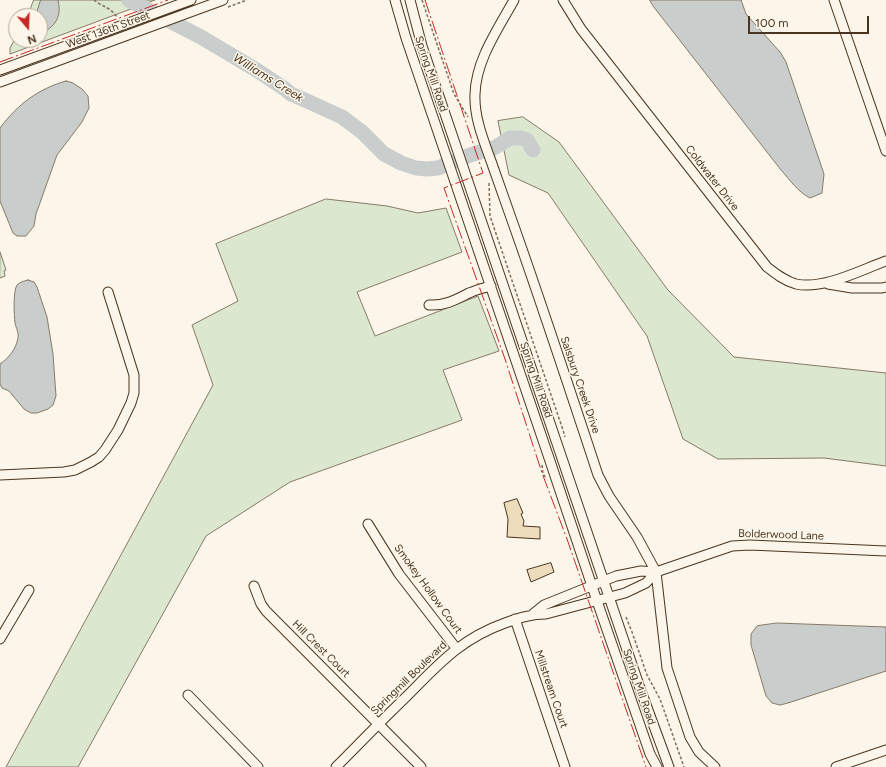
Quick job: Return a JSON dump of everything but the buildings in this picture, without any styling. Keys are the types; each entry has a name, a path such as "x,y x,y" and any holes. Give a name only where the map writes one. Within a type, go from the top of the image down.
{"street":[{"name":"West 136th Street","path":"0,70 191,0"},
{"name":"West 136th Street","path":"0,82 223,0"},
{"name":"Spring Mill Road","path":"395,0 406,38 491,286 603,599 644,699 669,767"},
{"name":"Spring Mill Road","path":"410,0 422,46 598,583 650,754 657,767"},
{"name":"Salsbury Creek Drive","path":"514,0 483,58 476,79 475,104 477,117 598,475 608,496 637,537 656,572 667,668 690,737 699,752 715,767"},
{"name":"Coldwater Drive","path":"563,0 581,29 767,267 786,281 808,285 826,283 886,261"},
{"path":"834,0 886,150"},
{"path":"826,283 852,288 886,287"},
{"path":"429,305 438,306 450,303 476,290 491,286"},
{"path":"0,475 64,472 75,470 99,457 118,430 131,403 134,393 134,375 108,292"},
{"name":"Smokey Hollow Court","path":"368,524 399,574 456,648"},
{"name":"Bolderwood Lane","path":"598,583 616,576 641,571 656,572 732,546 750,545 886,551"},
{"name":"Bolderwood Lane","path":"603,599 625,593 646,583 656,572"},
{"name":"Springmill Boulevard","path":"533,614 544,606 598,583"},
{"name":"Hill Crest Court","path":"254,586 261,604 266,611 421,767"},
{"path":"0,639 29,590"},
{"name":"Springmill Boulevard","path":"336,767 456,648 483,631 533,614 546,614 603,599"},
{"name":"Millstream Court","path":"515,619 565,767"},
{"path":"188,695 258,767"},
{"path":"836,767 886,750"}],"path":[{"path":"94,0 113,11 118,20"},
{"path":"422,0 454,94 464,109 470,122"},
{"path":"488,180 490,192 490,216 565,439"},
{"path":"624,614 647,675 660,699 684,767"}],"green space":[{"path":"34,0 155,0 48,40 48,8 31,8"},
{"path":"10,48 26,48 10,54"},
{"path":"523,117 559,142 668,290 734,357 886,373 886,466 824,458 718,459 683,439 647,336 548,193 509,175 498,121"},
{"path":"326,199 387,206 418,213 446,208 462,252 357,292 375,336 478,296 499,351 443,370 462,420 290,482 206,536 78,767 6,767 213,385 192,325 238,301 216,244"},
{"path":"0,252 6,270 4,271 5,276 0,278"}],"shaded area":[{"path":"41,0 58,0 58,17 48,29 48,8 38,8"},
{"path":"650,0 741,0 746,14 780,52 786,62 824,174 822,193 810,198 794,186 653,6"},
{"path":"66,81 73,83 82,89 88,96 89,108 82,122 57,155 36,214 34,226 26,236 17,236 13,233 0,201 0,128 7,119 29,98 46,88"},
{"path":"28,280 34,282 37,287 47,317 53,354 56,396 53,405 48,409 37,413 31,413 24,409 9,391 2,388 0,384 0,364 12,353 18,338 14,315 14,298 16,288 19,283"},
{"path":"777,623 886,627 886,671 788,703 780,705 772,703 766,696 751,645 751,634 757,626"}],"waterway":[{"name":"Williams Creek","path":"129,0 201,37 258,71 291,94 342,117 362,132 384,154 401,163 416,168 438,168 470,155 494,148 510,138 521,138 527,140 533,150"}],"power":[{"path":"0,62 168,0"},
{"path":"425,0 483,173 444,188 505,359 542,473 567,539 646,767"}]}
